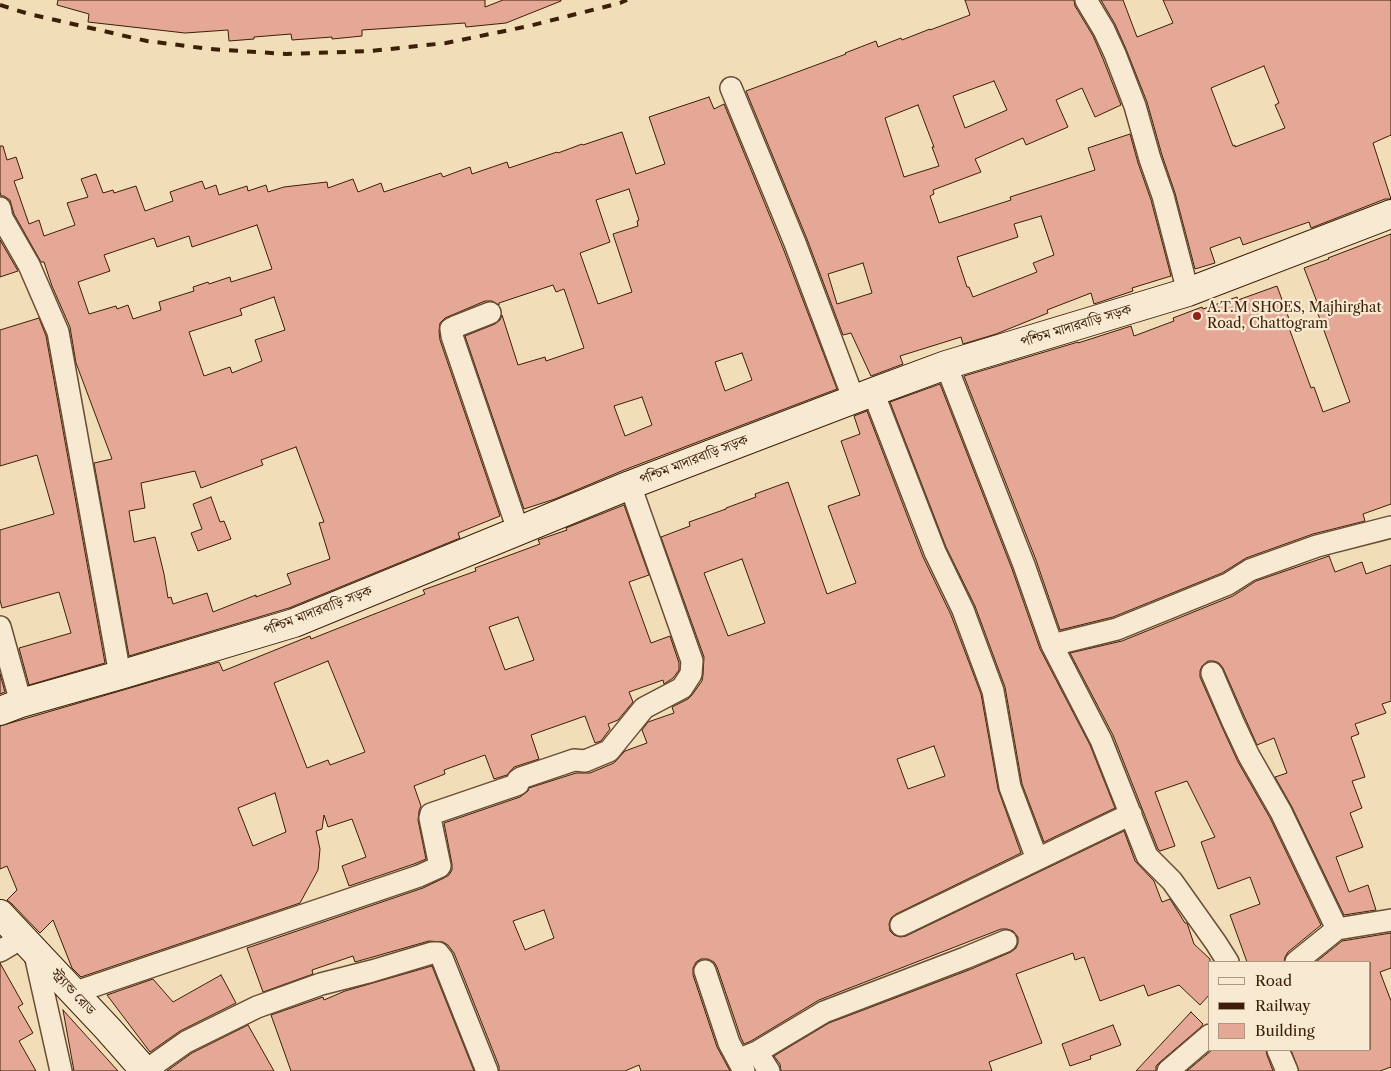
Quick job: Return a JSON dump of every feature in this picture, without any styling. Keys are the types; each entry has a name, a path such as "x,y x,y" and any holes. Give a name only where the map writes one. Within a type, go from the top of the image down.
{"street":[{"path":"1086,0 1104,30 1135,106 1163,196 1188,292"},
{"path":"731,88 795,243 863,396 963,610 993,691 1010,787 1037,859"},
{"path":"0,208 2,218 30,266 58,332 120,675"},
{"name":"পশ্চিম মাদারবাড়ি সড়ক","path":"10,707 294,623 630,484 946,365 1188,292 1391,214"},
{"path":"490,313 451,329 518,530"},
{"path":"946,365 1024,565 1052,645 1101,740 1147,856 1172,881 1227,961"},
{"path":"73,993 419,876 439,867 430,818 431,814 516,785 521,778 574,760 585,761 609,751 644,708 682,688 691,674 692,661 630,484"},
{"path":"1052,645 1117,629 1228,584 1250,570 1317,546 1391,527"},
{"path":"0,627 10,707"},
{"path":"1212,673 1249,756 1281,812 1337,929"},
{"path":"901,925 1131,814"},
{"name":"স্ট্র্যান্ড রোড","path":"0,914 19,946 73,993 145,1071"},
{"path":"1297,961 1337,929 1391,920"},
{"path":"746,1061 824,1012 1006,941"},
{"path":"19,946 61,1071"},
{"path":"145,1071 186,1042 257,1007 321,984 372,971 432,952 438,953 442,958 487,1071"},
{"path":"705,971 730,1043 746,1061 769,1071"},
{"path":"1168,1071 1208,1037"},
{"path":"1278,1051 1287,1071"}],"building":[{"path":"58,0 485,0 485,7 503,0 561,1 506,23 466,27 465,23 362,30 362,36 332,39 332,37 292,40 291,34 229,41 228,30 185,33 88,22 89,14 57,5"},
{"path":"965,0 1074,0 1075,6 1093,36 1121,105 1095,117 1082,88 1056,100 1068,127 1026,145 1023,138 975,159 981,172 933,190 934,194 930,196 939,223 1011,200 1010,197 1095,170 1088,148 1130,134 1151,200 1171,276 1132,288 1133,291 1094,304 1091,293 1047,310 1048,313 996,334 963,344 961,337 900,356 903,364 871,376 851,333 843,335 807,239 746,91 876,41 878,47 970,15","holes":["994,81 1007,110 965,128 953,96","918,105 939,166 904,177 885,118","1041,216 1054,255 1033,263 1037,272 973,297 969,287 967,287 957,257 1018,237 1014,224","863,263 872,293 837,304 828,274"]},
{"path":"1101,0 1123,0 1137,37 1173,23 1163,0 1391,0 1391,135 1373,143 1391,199 1385,199 1311,228 1309,222 1243,245 1240,237 1210,248 1215,263 1195,269 1175,193 1147,102 1115,24","holes":["1264,66 1279,103 1275,105 1285,128 1235,147 1211,88"]},
{"path":"709,97 714,109 724,104 783,248 837,389 624,470 555,499 524,509 465,336 495,324 502,315 518,365 545,357 546,361 584,348 564,289 556,292 553,285 499,303 499,305 492,301 485,301 445,318 440,323 439,331 440,340 500,516 458,533 460,538 289,608 129,656 94,463 112,459 76,363 70,327 44,262 41,262 14,214 10,200 1,196 0,146 3,146 7,160 16,157 23,178 14,181 29,224 39,220 44,236 75,225 67,203 88,197 81,179 96,174 103,193 113,190 114,193 136,186 145,211 173,201 170,192 202,181 205,189 216,185 219,195 247,186 248,191 266,185 268,192 284,187 327,182 328,188 353,179 358,192 381,183 384,192 441,173 443,177 470,167 472,174 507,162 509,168 622,132 636,174 665,164 649,117","holes":["629,189 639,220 637,221 638,226 613,234 632,292 598,304 580,253 610,242 596,200","257,225 272,269 231,282 230,277 193,287 194,291 159,302 161,310 133,319 128,305 117,309 116,306 89,314 78,282 110,271 104,255 154,238 157,247 189,236 192,247","274,297 285,330 255,340 262,361 232,373 230,367 204,376 189,332 242,315 240,309","742,353 752,380 725,391 715,362","642,397 652,425 625,436 614,406","296,447 324,522 319,523 330,559 287,574 291,584 213,612 207,593 173,604 171,597 168,598 155,537 134,542 129,511 145,508 141,483 195,471 201,488 263,465 261,460"]},
{"path":"1391,234 1391,504 1363,514 1365,521 1313,534 1246,558 1222,573 1113,617 1060,630 1036,560 964,376 1131,326 1134,336 1174,321 1173,318 1202,307 1203,309 1237,297 1238,300 1277,286 1292,327 1289,328 1311,388 1314,387 1323,412 1350,402 1314,303 1317,302 1304,268"},
{"path":"0,240 18,271 0,277"},
{"path":"39,318 46,336 105,663 29,685 19,648 71,633 59,592 2,608 0,600 0,530 54,514 37,455 0,466 0,330"},
{"path":"940,384 1012,569 1040,649 1090,745 1115,808 1044,842 1022,784 1005,687 975,606 946,547 890,402"},
{"path":"867,411 923,557 951,615 981,694 998,789 1021,853 896,914 891,918 889,924 890,931 900,937 906,936 1124,831 1135,861 1154,881 1162,902 1170,899 1185,923 1187,923 1194,944 1210,959 1208,961 1208,996 1200,1005 1179,985 1148,996 1144,985 1100,1001 1084,957 1075,960 1073,953 1016,974 1042,1043 989,1062 992,1071 781,1071 780,1064 774,1056 829,1023 969,970 1011,952 1016,948 1018,937 1013,931 1001,929 819,1000 744,1044 717,967 714,962 708,959 701,959 696,962 693,968 693,975 717,1047 730,1071 641,1071 639,1065 625,1071 499,1071 499,1066 454,953 443,942 429,941 355,962 353,956 312,970 313,974 263,992 247,948 423,888 444,878 452,870 452,864 444,823 520,797 529,788 576,773 590,773 614,763 625,751 647,743 642,730 648,722 674,713 672,707 692,695 702,681 704,657 661,537 690,526 689,522 756,497 755,494 788,482 827,594 856,583 828,506 860,495 841,441 860,434 854,416","holes":["742,559 765,623 728,636 704,573","934,746 945,776 908,789 897,759","544,910 554,938 525,950 513,921"]},
{"path":"211,497 220,522 224,521 231,539 198,551 191,533 202,529 193,504"},
{"path":"624,505 649,575 629,582 651,643 670,636 679,663 679,670 673,678 664,684 663,680 629,692 633,702 618,720 608,724 610,729 601,741 595,743 585,716 531,735 539,759 514,767 507,775 494,779 485,755 444,770 445,774 414,786 421,806 418,820 426,859 349,886 342,866 366,857 352,819 328,827 324,815 322,829 316,831 320,849 318,870 300,903 81,977 72,968 53,920 40,933 7,900 17,890 7,866 0,869 0,726 219,662 223,671 310,636 311,639 425,594 423,590 476,571 475,568 540,544 538,540 567,530 566,528","holes":["518,617 534,660 505,670 489,627","328,661 365,752 330,765 328,760 307,768 274,683","275,793 286,832 253,846 238,808"]},
{"path":"1329,556 1335,572 1362,562 1366,574 1391,565 1391,701 1382,704 1386,713 1355,724 1359,734 1351,737 1365,777 1352,781 1362,808 1350,813 1363,847 1336,857 1349,892 1368,885 1376,910 1344,915 1292,807 1275,777 1287,773 1274,738 1257,745 1223,668 1219,663 1208,661 1202,666 1200,671 1200,677 1238,762 1270,818 1321,925 1288,952 1284,961 1247,961 1230,915 1260,904 1250,877 1218,889 1201,842 1215,837 1187,781 1155,792 1175,846 1160,851 1158,849 1113,735 1070,653 1122,641 1233,596 1256,581"},
{"path":"0,674 5,692 0,694"},
{"path":"1391,933 1391,968 1380,972 1391,1001 1391,1067 1380,1071 1299,1071 1291,1051 1371,1051 1371,961 1317,961 1342,941"},
{"path":"0,963 23,1004 18,1007 33,1033 19,1041 36,1071 0,1071"},
{"path":"432,966 474,1071 291,1071 271,1015 323,997 324,1000 345,991"},
{"path":"221,975 236,1003 180,1031 150,1052 107,995 153,979 173,1002"},
{"path":"63,1010 118,1071 74,1071"},
{"path":"1191,1012 1203,1024 1201,1027 1160,1062 1156,1066 1156,1071 1136,1071"},
{"path":"248,1025 274,1071 167,1071 192,1053"},
{"path":"1113,1025 1121,1045 1090,1056 1091,1059 1070,1066 1062,1044"},
{"path":"1211,1051 1266,1051 1273,1071 1187,1071"}],"railway":[{"path":"0,5 29,14 147,41 210,49 286,54 371,51 446,43 529,26 627,0"}],"place":[{"name":"A.T.M SHOES, Majhirghat Road, Chattogram","path":"1197,316"}]}
